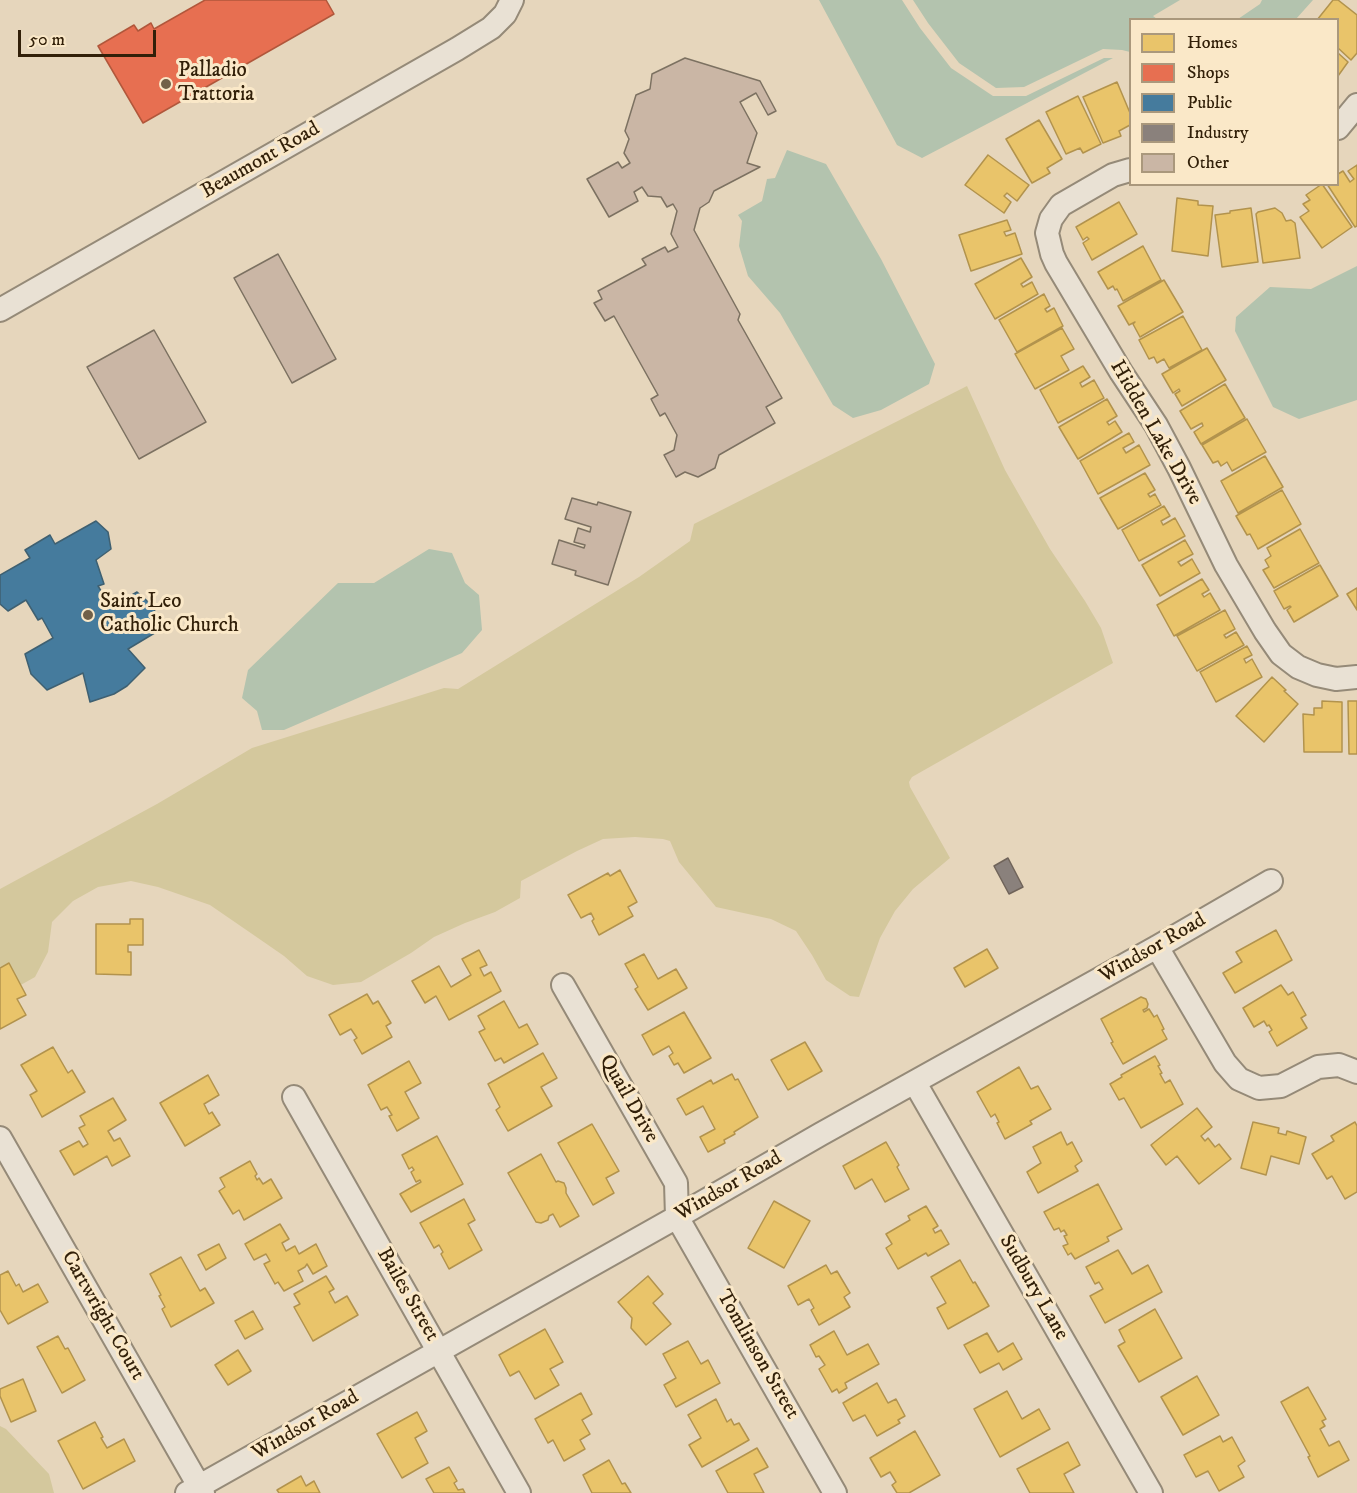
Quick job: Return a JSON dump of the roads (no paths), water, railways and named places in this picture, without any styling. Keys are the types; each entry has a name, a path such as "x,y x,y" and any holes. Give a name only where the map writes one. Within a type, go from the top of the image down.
{"street":[{"name":"Beaumont Road","path":"0,310 466,44 491,28 505,14 512,0"},
{"path":"1339,127 1357,105"},
{"name":"Hidden Lake Drive","path":"1129,171 1113,175 1061,205 1051,219 1047,233 1056,263 1121,372 1156,425 1226,565 1270,639 1281,654 1298,667 1317,675 1336,679 1357,677"},
{"name":"Windsor Road","path":"197,1491 342,1405 1271,881"},
{"path":"1157,947 1225,1063 1239,1079 1259,1088 1281,1086 1317,1067 1339,1065 1357,1072"},
{"name":"Quail Drive","path":"563,985 676,1183 677,1217"},
{"name":"Sudbury Lane","path":"915,1083 1151,1493"},
{"name":"Bailes Street","path":"294,1097 519,1493"},
{"name":"Cartwright Court","path":"0,1138 197,1491"},
{"name":"Tomlinson Street","path":"677,1217 835,1493"}],"place":[{"name":"Palladio Trattoria","path":"166,84"},
{"name":"Saint Leo Catholic Church","path":"88,615"}]}
